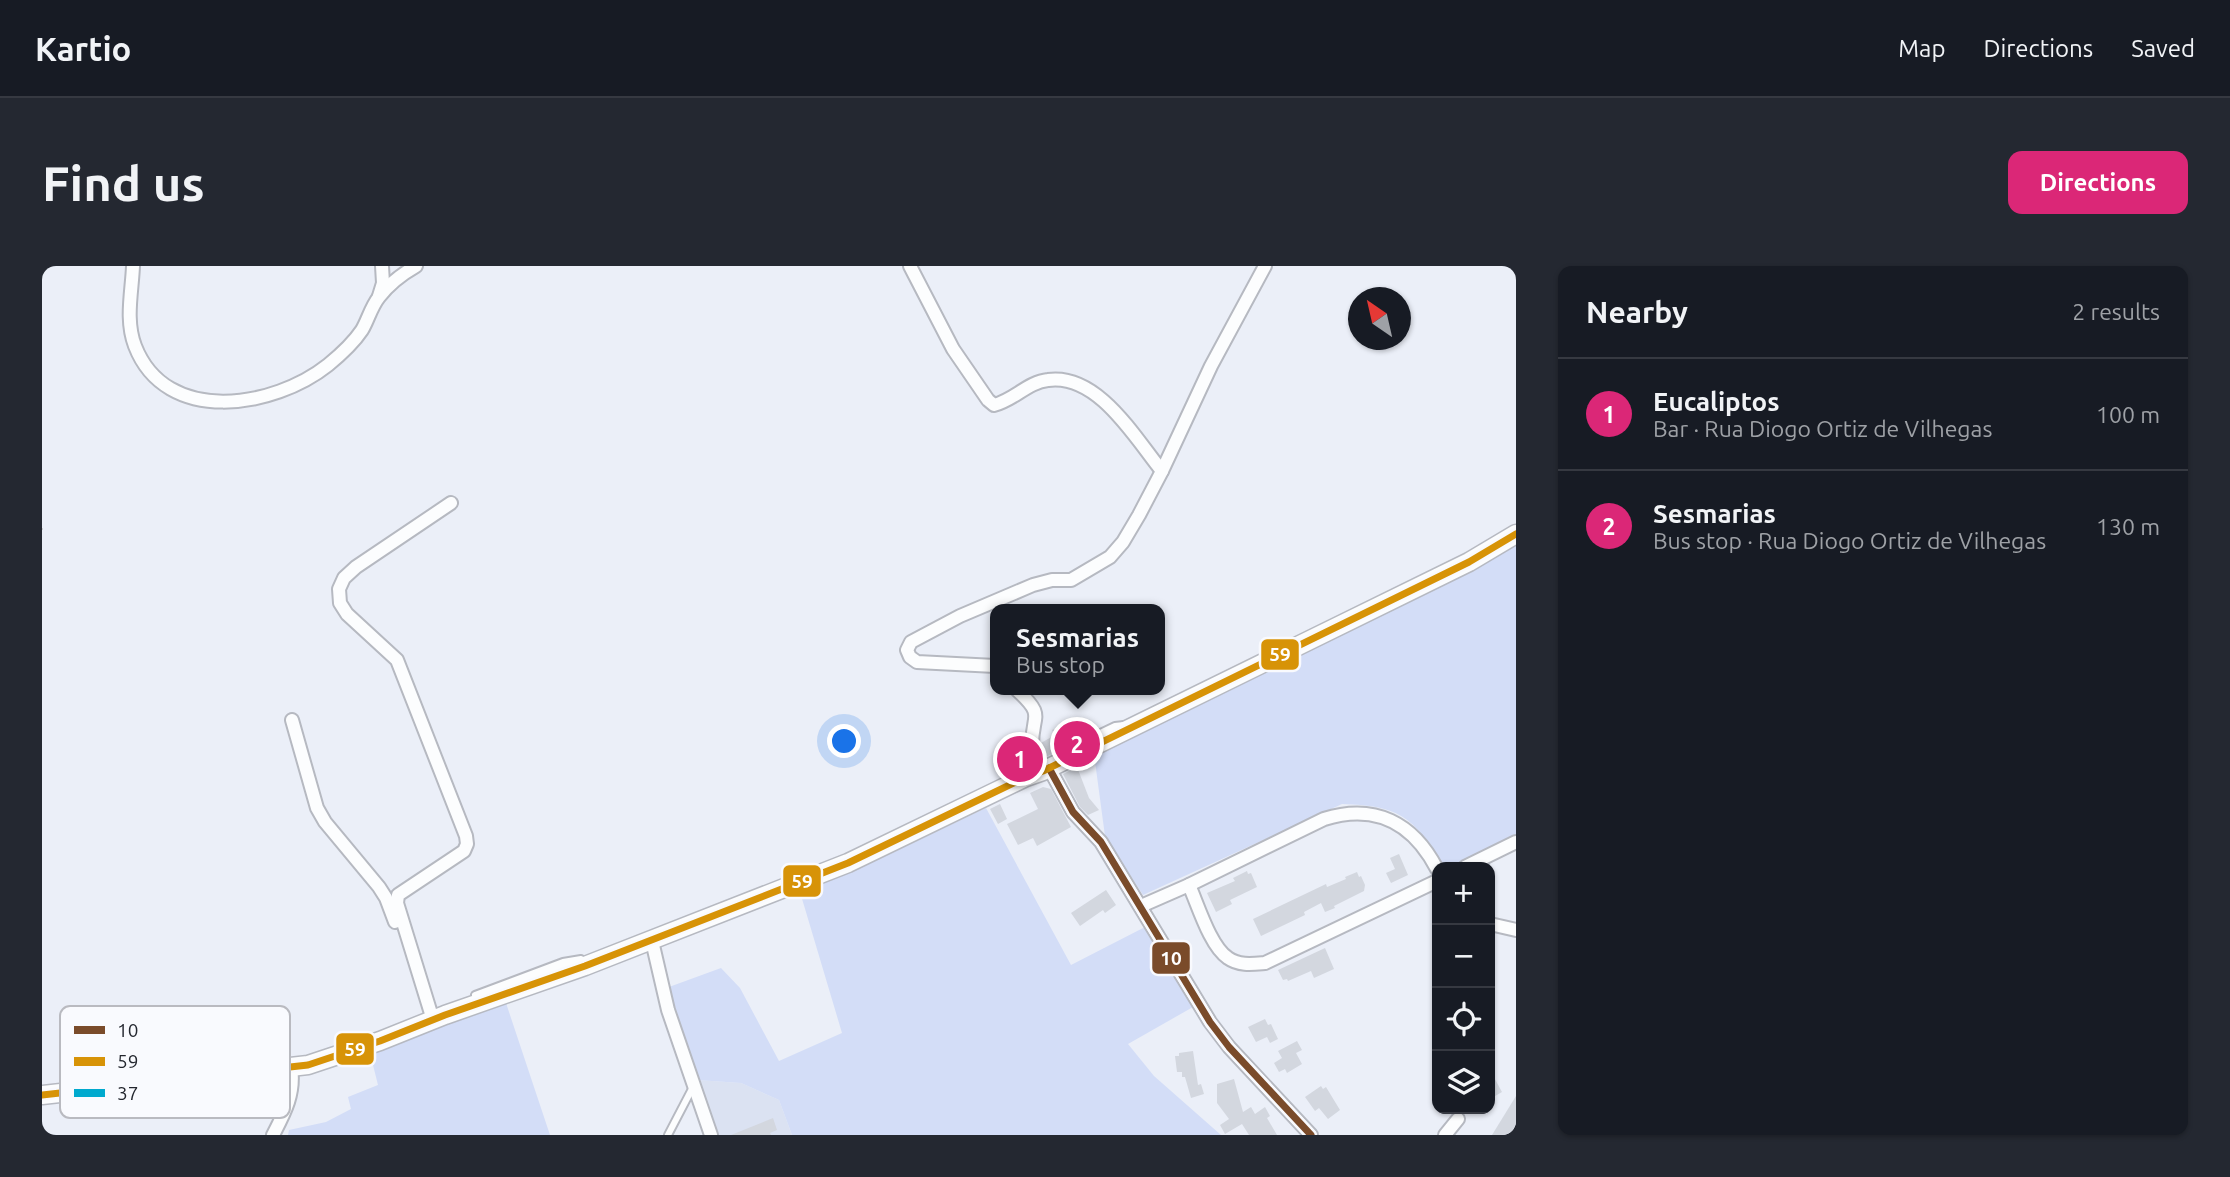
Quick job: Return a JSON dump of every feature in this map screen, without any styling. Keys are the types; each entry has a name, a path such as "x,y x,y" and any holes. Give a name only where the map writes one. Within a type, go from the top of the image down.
{"main road":[{"path":"291,1067 308,1065 380,1041 621,953 848,863 1026,777 1046,770 1469,562 1516,534"},
{"path":"42,1095 60,1093"}],"street":[{"path":"133,266 130,327 141,359 153,375 169,388 191,399 234,402 281,392 327,365 360,332 378,298 383,283 382,266"},
{"path":"378,298 400,276 415,266"},
{"path":"910,266 953,349 994,405 1004,403 1037,383 1050,379 1076,384 1093,391 1106,402 1162,471"},
{"path":"990,666 917,662 907,650 911,642 960,616 1033,585 1052,579 1071,580 1110,557 1123,542 1162,471 1212,366 1265,266"},
{"path":"435,1019 397,903 398,895 464,851 466,836 397,660 347,614 340,603 339,589 344,578 356,567 451,503"},
{"path":"1022,695 1035,710 1037,721 1032,747 1073,812 1101,842 1222,1038 1311,1135"},
{"path":"292,720 317,808 325,822 386,898 435,1019"},
{"path":"1141,906 1324,819 1343,813 1363,813 1397,824 1427,849 1434,862"},
{"path":"1475,862 1516,842"},
{"path":"1189,885 1215,944 1228,959 1247,965 1265,963 1432,883"},
{"path":"1495,924 1516,930"},
{"path":"652,941 668,1010 711,1135"},
{"path":"290,1100 293,1083 291,1067"},
{"path":"273,1135 281,1118"},
{"path":"1445,1135 1458,1119"}],"lane":[{"path":"1090,738 1115,726 1136,725"},
{"path":"1046,770 1053,757 1078,745"},
{"path":"668,1135 693,1087"}],"shaded area":[{"path":"1516,539 1516,837 1464,862 1442,862 1424,837 1404,818 1380,808 1342,804 1143,895 1105,836 1094,754"},
{"path":"986,808 1071,965 1145,927 1193,1007 1128,1044 1154,1076 1221,1135 792,1135 779,1100 741,1083 697,1080 669,987 721,968 740,988 779,1061 842,1033 800,892 856,870"},
{"path":"506,1003 550,1135 288,1135 289,1130 326,1122 351,1109 348,1097 378,1085 369,1049"},
{"path":"697,1080 741,1083 779,1100 792,1135 716,1135"}],"building":[{"path":"1064,726 1078,741 1046,757 1041,743 1055,735 1052,730"},
{"path":"1018,743 1024,749 1029,762 1016,769 1006,764"},
{"path":"1077,767 1089,798 1099,810 1088,815 1080,807 1063,774"},
{"path":"1043,787 1051,789 1071,827 1037,846 1033,838 1018,845 1007,824 1038,809 1030,793"},
{"path":"1000,804 1007,819 998,824 990,809"},
{"path":"1399,854 1408,875 1391,883 1386,873 1395,869 1390,858"},
{"path":"1247,871 1248,874 1251,873 1257,887 1230,900 1232,904 1216,912 1207,893 1235,881 1233,878"},
{"path":"1357,872 1365,885 1364,891 1325,912 1321,903 1304,912 1305,915 1261,936 1253,919"},
{"path":"1106,890 1116,905 1105,913 1103,910 1080,926 1071,913"},
{"path":"1325,948 1334,969 1314,978 1311,971 1288,981 1283,980 1278,970"},
{"path":"1265,1019 1268,1025 1271,1024 1278,1039 1270,1043 1267,1037 1256,1042 1248,1027"},
{"path":"1297,1041 1302,1050 1296,1053 1302,1064 1287,1073 1285,1069 1279,1072 1274,1063 1282,1058 1278,1051"},
{"path":"1193,1051 1198,1085 1201,1084 1204,1094 1191,1098 1185,1077 1182,1077 1182,1072 1177,1072 1175,1056"},
{"path":"1234,1079 1243,1112 1251,1107 1255,1114 1265,1107 1270,1116 1267,1118 1277,1135 1249,1135 1242,1124 1225,1134 1220,1125 1229,1119 1217,1103 1217,1084"},
{"path":"1495,1079 1502,1092 1495,1096"},
{"path":"1321,1086 1323,1089 1326,1087 1340,1110 1328,1119 1319,1108 1315,1111 1305,1097"},
{"path":"1516,1096 1516,1126 1511,1135 1492,1135"},
{"path":"773,1118 777,1130 770,1133 771,1135 731,1135"}],"transit line":[{"name":"59","path":"290,1067 308,1065 380,1041 585,966 848,863 1043,771 1469,562 1516,534"},
{"name":"10","path":"1049,768 1073,812 1101,842 1210,1022 1229,1047 1311,1135"},
{"name":"59","path":"42,1095 60,1093"}],"place":[{"name":"Sesmarias","path":"1077,744"},
{"name":"Eucaliptos","path":"1020,759"}]}
